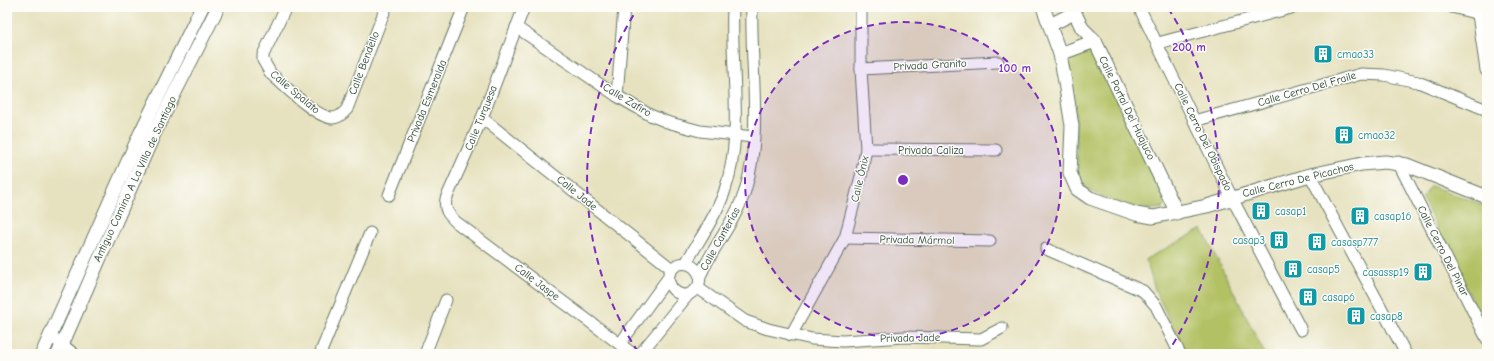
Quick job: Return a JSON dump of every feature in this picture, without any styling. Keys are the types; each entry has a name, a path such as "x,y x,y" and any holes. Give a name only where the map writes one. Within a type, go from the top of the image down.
{"street":[{"path":"42,354 140,132 202,7"},
{"name":"Antiguo Camino A La Villa de Santiago","path":"60,349 153,136 218,7"},
{"name":"Calle Spalato","path":"286,7 263,55 263,60 271,74 313,109 326,116 339,117"},
{"name":"Calle Bendello","path":"339,117 347,109 386,7"},
{"name":"Privada Esmeralda","path":"389,195 464,7"},
{"name":"Calle Turquesa","path":"445,207 446,199 482,118 524,7"},
{"path":"617,96 624,7"},
{"name":"Calle Canterías","path":"620,344 670,274 680,263 686,262 715,215 724,192 736,133 733,7"},
{"name":"Calle Canterías","path":"698,288 700,276 733,221 745,191 751,163 755,99 752,7"},
{"name":"Calle Ónix","path":"791,335 845,238 861,176 866,149 861,69 860,7"},
{"path":"1043,7 1060,54 1094,41"},
{"name":"Calle Cerro Del Obispado","path":"1139,7 1158,43 1232,198 1301,330"},
{"path":"1158,43 1295,7"},
{"path":"1452,7 1481,13 1487,70"},
{"path":"1050,25 1073,10"},
{"name":"Calle Portal Del Huajuco","path":"1073,10 1082,28 1094,41 1177,213"},
{"name":"Calle Zafiro","path":"516,27 617,96 650,115 667,122 700,131 736,133 753,137"},
{"name":"Calle Cerro De Picachos","path":"1060,54 1072,126 1070,173 1077,189 1090,198 1136,214 1153,217 1177,213 1310,175 1362,164 1398,162 1487,197"},
{"name":"Privada Granito","path":"861,69 998,62"},
{"name":"Calle Cerro Del Fraile","path":"1194,121 1361,74 1384,75 1418,82 1487,110"},
{"name":"Calle Jade","path":"482,118 670,274 670,286 676,293 688,295"},
{"name":"Privada Caliza","path":"866,149 996,150"},
{"name":"Calle Cerro Del Pinar","path":"1398,162 1487,339"},
{"path":"1310,175 1406,354"},
{"name":"Calle Jaspe","path":"445,207 448,214 456,222 633,354"},
{"path":"320,354 370,233"},
{"name":"Privada Mármol","path":"845,238 990,241"},
{"path":"1046,249 1143,291 1156,306 1180,354"},
{"path":"686,262 692,264 698,269 700,276"},
{"path":"640,354 688,295 698,288 745,321 791,335"},
{"path":"425,354 446,300"},
{"name":"Privada Jade","path":"791,335 812,339 843,341 904,337 981,339 1002,328"},
{"path":"49,337 60,349 74,354"}],"green space":[{"path":"1088,49 1095,55 1166,204 1162,208 1142,209 1113,201 1085,189 1078,177 1075,114 1069,63 1070,56"},
{"path":"1431,186 1487,206 1487,309 1478,312 1422,198"},
{"path":"1202,229 1265,354 1186,354 1155,290 1146,259"}],"place":[{"name":"cmao33","path":"1323,54"},
{"name":"cmao32","path":"1344,135"},
{"name":"casap1","path":"1261,211"},
{"name":"casap16","path":"1360,216"},
{"name":"casap3","path":"1279,240"},
{"name":"casasp777","path":"1317,242"},
{"name":"casap5","path":"1293,269"},
{"name":"casassp19","path":"1423,272"},
{"name":"casap6","path":"1308,297"},
{"name":"casap8","path":"1356,316"}]}
